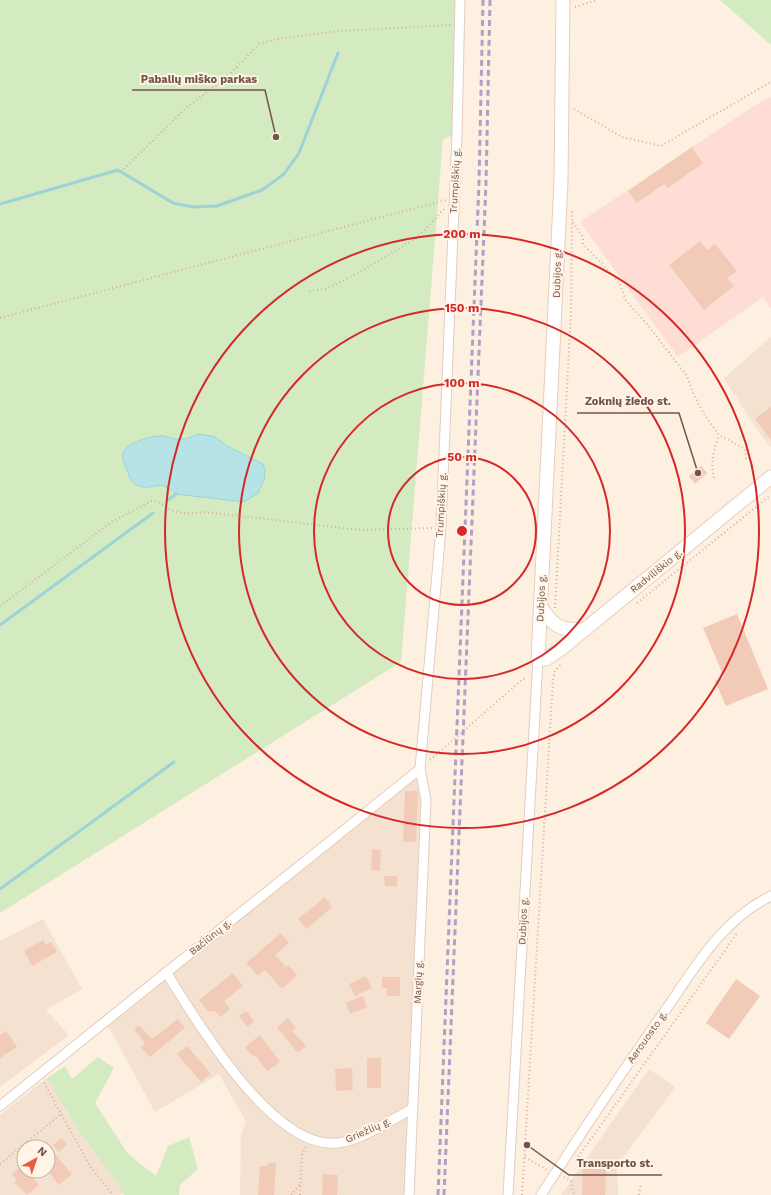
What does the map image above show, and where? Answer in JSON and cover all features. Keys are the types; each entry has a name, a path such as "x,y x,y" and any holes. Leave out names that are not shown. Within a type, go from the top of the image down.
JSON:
{"main road":[{"name":"Dubijos g.","path":"538,659 561,181 567,6"},
{"name":"Radviliškio g.","path":"538,659 546,659 561,649 771,477"},
{"path":"541,607 555,625 568,630 585,630"}],"street":[{"name":"Trumpiškių g.","path":"420,769 440,528 461,24 460,0"},
{"name":"Dubijos g.","path":"508,1195 538,659"},
{"name":"Bačiūnų g.","path":"0,1106 420,769"},
{"name":"Margių g.","path":"409,1195 426,800 420,769"},
{"name":"Aerouosto g.","path":"541,1195 626,1066 720,933 750,907 771,896"},
{"name":"Griežlių g.","path":"166,972 204,1033 252,1094 270,1111 309,1139 322,1143 339,1143 360,1136 412,1109"}],"path":[{"path":"567,6 574,0"},
{"path":"567,6 597,0"},
{"path":"124,169 188,107 227,77 259,44 282,38 338,31 461,24"},
{"path":"574,109 622,137 661,146 771,82"},
{"path":"574,101 574,116"},
{"path":"309,291 326,289 358,273 418,237 453,198"},
{"path":"0,318 453,198"},
{"path":"555,625 571,313 572,206"},
{"path":"572,221 583,237 583,244 620,284 626,301 647,324 687,376 693,393 704,414 719,435 745,450 746,459"},
{"path":"714,478 712,469 713,453 719,435"},
{"path":"708,547 771,495"},
{"path":"0,606 110,523 151,501 158,501 169,509 184,514 205,512 361,530 440,528"},
{"path":"522,1195 552,680 555,671 564,661 561,649"},
{"path":"420,769 523,679 552,680"},
{"path":"573,1164 741,928"},
{"path":"39,1075 90,1166 112,1195"},
{"path":"0,1164 61,1114"},
{"path":"300,1195 302,1155 309,1139"},
{"path":"525,1157 554,1175"},
{"path":"564,1177 568,1171"},
{"path":"571,1181 574,1195"},
{"path":"291,1195 300,1183"},
{"path":"639,1195 641,1183"}],"shaded area":[{"path":"771,97 771,309 763,297 678,357 580,222 752,107"},
{"path":"771,337 771,447 758,431 724,378"},
{"path":"420,769 426,800 409,1195 240,1195 241,1136 246,1122 219,1074 155,1112 106,1022"},
{"path":"43,919 82,989 46,1010 69,1035 0,1087 0,941"},
{"path":"649,1069 675,1087 617,1166 618,1195 561,1195"},
{"path":"47,1078 78,1130 123,1193 120,1195 0,1195 0,1115"}],"green space":[{"path":"0,0 460,0 457,134 443,139 401,662 0,913","holes":["199,434 215,437 227,446 176,494 165,486 160,485 148,487 136,485 163,436 181,440"]},
{"path":"720,0 771,0 771,45"},
{"path":"98,1057 114,1068 95,1103 128,1154 156,1176 168,1146 189,1137 198,1169 180,1185 179,1195 124,1195 78,1130 47,1078 65,1066 72,1079"}],"water":[{"path":"199,434 215,437 227,446 263,464 265,469 264,480 258,493 244,502 176,494 164,486 159,485 142,487 135,484 131,480 123,457 125,449 129,446 140,440 153,437 163,436 179,439 188,438"}],"building":[{"path":"692,147 703,163 668,188 664,184 637,203 628,191"},
{"path":"700,241 707,250 715,244 737,271 727,278 734,286 704,310 669,265"},
{"path":"771,407 771,440 755,419"},
{"path":"701,466 707,473 695,484 689,476"},
{"path":"737,614 768,689 726,706 715,681 724,677 703,628"},
{"path":"405,791 418,791 416,842 403,842"},
{"path":"372,849 381,850 380,871 371,870"},
{"path":"384,876 397,876 397,886 385,886"},
{"path":"325,897 332,907 307,929 298,919"},
{"path":"281,933 289,943 275,955 286,967 288,965 297,975 282,989 265,970 258,976 246,963"},
{"path":"43,940 46,945 51,942 57,952 32,966 24,951"},
{"path":"233,973 243,986 224,1001 230,1009 220,1017 215,1011 208,1011 199,1000"},
{"path":"366,976 372,988 355,996 349,984"},
{"path":"382,977 400,977 400,996 387,996 387,988 382,988"},
{"path":"736,979 760,996 729,1039 706,1023"},
{"path":"363,996 367,1007 350,1014 346,1003"},
{"path":"246,1011 254,1021 247,1027 239,1016"},
{"path":"288,1018 296,1028 292,1031 306,1046 298,1053 277,1027"},
{"path":"178,1019 185,1028 150,1057 141,1047 145,1043 134,1029 139,1025 152,1039"},
{"path":"6,1031 17,1047 0,1058 0,1035"},
{"path":"260,1035 280,1062 267,1071 255,1055 253,1056 245,1047"},
{"path":"187,1046 211,1074 201,1082 177,1054"},
{"path":"367,1058 381,1058 381,1088 367,1088"},
{"path":"352,1068 353,1090 336,1091 335,1069"},
{"path":"61,1138 67,1145 59,1152 56,1148 56,1142"},
{"path":"56,1155 72,1174 59,1185 54,1179 56,1179"},
{"path":"268,1163 276,1163 274,1195 258,1195 260,1166 267,1166"},
{"path":"583,1166 606,1166 605,1195 582,1195"},
{"path":"16,1171 16,1179 12,1174"},
{"path":"323,1174 338,1175 337,1195 322,1195"},
{"path":"16,1179 34,1179 39,1185 27,1195 14,1182 17,1180"}],"waterway":[{"path":"0,204 118,170 173,203 193,207 217,206 262,190 284,174 299,153 338,53"},
{"path":"168,500 176,494"},
{"path":"0,625 153,513"},
{"path":"0,889 174,762"}],"railway":[{"path":"438,1195 479,183 483,0"},
{"path":"444,1195 486,183 490,0"}],"place":[{"name":"Pabalių miško parkas","path":"276,137"},
{"name":"Zoknių žiedo st.","path":"698,473"},
{"name":"Transporto st.","path":"527,1145"}]}
